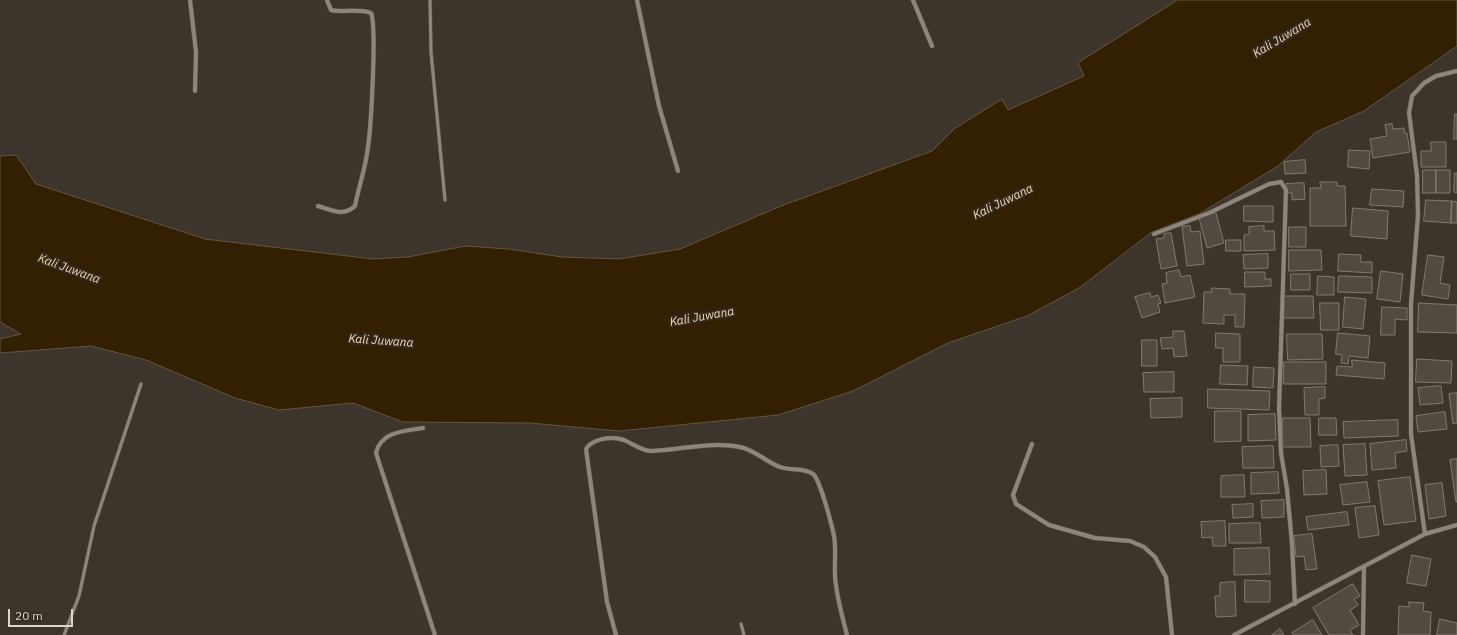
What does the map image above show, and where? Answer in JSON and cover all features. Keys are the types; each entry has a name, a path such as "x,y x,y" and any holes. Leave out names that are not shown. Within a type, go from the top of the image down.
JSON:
{"street":[{"path":"190,0 196,52 195,91"},
{"path":"318,206 340,213 352,209 355,206 368,147 373,49 373,18 371,13 366,11 340,12 331,10 327,0"},
{"path":"637,0 659,106 678,171"},
{"path":"913,0 932,46"},
{"path":"1425,534 1411,434 1411,304 1418,215 1417,176 1408,113 1412,96 1424,83 1436,76 1457,71"},
{"path":"1154,234 1209,213 1269,184 1281,182 1286,190 1279,408 1281,453 1287,489 1292,544 1295,604"},
{"path":"424,428 394,433 386,437 378,444 376,453 435,635"},
{"path":"616,635 607,602 586,449 590,443 596,440 620,439 646,451 718,445 740,447 776,466 813,474 817,478 824,499 834,537 835,584 847,635"},
{"path":"1032,444 1013,494 1016,504 1049,525 1096,538 1130,541 1144,547 1155,557 1166,577 1172,635"},
{"path":"1234,635 1425,534 1457,525"},
{"path":"1363,635 1364,566"}],"lane":[{"path":"430,0 431,52 445,200"},
{"path":"64,635 79,596 94,526 141,384"},
{"path":"741,624 744,635"}],"water":[{"name":"Kali Juwana","path":"1178,0 1457,0 1457,46 1364,111 1316,132 1278,166 1199,214 1152,232 1079,288 1027,316 948,343 853,391 778,415 619,431 530,423 403,422 353,403 279,410 235,398 146,360 91,346 0,353 0,339 21,334 0,322 0,156 16,155 36,184 205,239 373,259 408,257 465,246 509,249 562,257 619,259 680,249 781,206 932,151 954,129 1002,99 1008,110 1084,76 1078,63"}],"building":[{"path":"1455,114 1457,114 1457,139 1454,139"},
{"path":"1392,124 1393,129 1404,128 1405,133 1407,133 1410,152 1373,158 1370,139 1387,136 1385,125"},
{"path":"1431,142 1446,142 1446,167 1421,167 1421,151 1431,151"},
{"path":"1349,150 1370,151 1369,169 1348,167"},
{"path":"1305,160 1306,173 1285,174 1284,162"},
{"path":"1423,170 1436,170 1436,193 1423,193"},
{"path":"1436,170 1450,170 1450,193 1436,193"},
{"path":"1455,173 1457,173 1457,193 1454,192"},
{"path":"1320,182 1337,182 1337,186 1345,186 1346,226 1310,226 1310,188 1321,188"},
{"path":"1304,183 1305,199 1292,200 1292,193 1287,193 1286,184"},
{"path":"1372,189 1404,191 1403,207 1370,205"},
{"path":"1426,200 1452,201 1451,223 1424,221"},
{"path":"1452,201 1457,202 1457,223 1451,223"},
{"path":"1244,206 1273,206 1273,222 1244,221"},
{"path":"1353,208 1388,211 1387,239 1351,236"},
{"path":"1216,213 1224,243 1207,248 1199,218"},
{"path":"1190,226 1191,232 1200,231 1204,264 1187,266 1182,227"},
{"path":"1264,226 1264,231 1274,231 1275,250 1244,251 1244,235 1249,234 1249,227"},
{"path":"1289,227 1306,227 1306,247 1289,247"},
{"path":"1171,233 1177,266 1161,269 1156,239 1164,238 1164,234"},
{"path":"1226,240 1241,240 1241,251 1226,251"},
{"path":"1289,250 1321,250 1322,270 1289,271"},
{"path":"1268,254 1268,268 1244,269 1243,255"},
{"path":"1339,254 1361,255 1360,262 1372,262 1372,273 1338,271"},
{"path":"1428,255 1444,257 1440,283 1450,285 1448,299 1422,295"},
{"path":"1179,270 1181,277 1190,275 1195,297 1165,303 1162,284 1167,283 1166,273"},
{"path":"1381,271 1403,274 1400,302 1377,299"},
{"path":"1245,272 1265,272 1265,279 1271,279 1271,286 1245,287"},
{"path":"1291,274 1310,274 1310,290 1291,290"},
{"path":"1318,276 1334,277 1334,295 1317,295"},
{"path":"1339,276 1372,277 1372,293 1338,292"},
{"path":"1212,288 1230,289 1230,294 1245,294 1244,327 1235,327 1235,315 1224,315 1224,324 1203,323 1204,292 1211,292"},
{"path":"1150,293 1151,297 1158,295 1161,303 1158,304 1160,312 1142,318 1135,297"},
{"path":"1284,296 1313,296 1314,318 1284,318"},
{"path":"1345,297 1366,299 1363,329 1343,327"},
{"path":"1320,303 1339,303 1339,330 1321,330"},
{"path":"1419,303 1457,305 1457,333 1418,332"},
{"path":"1382,307 1407,308 1407,320 1395,319 1395,335 1381,335"},
{"path":"1173,331 1184,331 1187,356 1174,357 1173,348 1162,349 1160,338 1173,337"},
{"path":"1216,333 1240,334 1240,362 1223,362 1223,348 1216,348"},
{"path":"1338,333 1370,336 1368,358 1349,356 1348,364 1341,363 1342,355 1336,354"},
{"path":"1287,334 1322,334 1323,359 1288,360"},
{"path":"1142,340 1157,340 1157,366 1142,366"},
{"path":"1417,359 1452,361 1451,383 1416,382"},
{"path":"1352,360 1385,363 1384,379 1336,375 1337,366 1352,367"},
{"path":"1284,362 1326,362 1326,384 1284,384"},
{"path":"1221,365 1248,366 1247,385 1220,384"},
{"path":"1254,367 1274,368 1273,388 1253,387"},
{"path":"1174,372 1174,392 1144,392 1143,373"},
{"path":"1441,386 1443,403 1420,405 1418,388"},
{"path":"1325,387 1325,398 1319,399 1319,415 1305,415 1304,388"},
{"path":"1208,389 1270,391 1269,410 1208,408"},
{"path":"1457,393 1457,423 1453,424 1449,394"},
{"path":"1182,398 1182,417 1151,418 1150,399"},
{"path":"1215,411 1241,411 1241,441 1215,442"},
{"path":"1445,412 1447,429 1418,432 1416,416"},
{"path":"1275,414 1276,440 1248,441 1248,415"},
{"path":"1283,418 1310,418 1311,447 1283,447"},
{"path":"1319,418 1336,418 1337,435 1319,435"},
{"path":"1398,420 1398,436 1344,438 1343,422"},
{"path":"1406,440 1407,451 1395,453 1396,468 1372,470 1370,444"},
{"path":"1365,444 1367,475 1345,476 1343,445"},
{"path":"1338,445 1339,466 1321,467 1320,446"},
{"path":"1273,446 1274,468 1243,468 1242,447"},
{"path":"1457,459 1457,502 1456,502 1450,460"},
{"path":"1326,470 1327,494 1304,495 1303,471"},
{"path":"1278,472 1279,493 1251,494 1251,473"},
{"path":"1244,475 1245,497 1221,497 1221,476"},
{"path":"1410,477 1416,521 1384,525 1378,481"},
{"path":"1367,482 1370,502 1343,505 1340,485"},
{"path":"1442,483 1446,516 1429,519 1425,485"},
{"path":"1284,500 1284,517 1262,518 1261,501"},
{"path":"1253,504 1253,517 1233,518 1232,505"},
{"path":"1375,506 1379,535 1359,538 1355,508"},
{"path":"1347,512 1349,525 1308,530 1306,517"},
{"path":"1225,521 1226,546 1213,546 1212,537 1202,538 1201,522"},
{"path":"1260,523 1261,543 1229,543 1229,524"},
{"path":"1312,534 1317,569 1306,570 1304,556 1296,557 1294,536"},
{"path":"1269,548 1270,574 1234,575 1234,549"},
{"path":"1412,555 1431,559 1426,586 1407,583"},
{"path":"1245,580 1270,581 1270,602 1245,602"},
{"path":"1235,582 1236,616 1216,617 1215,596 1220,596 1220,583"},
{"path":"1353,584 1360,596 1354,599 1358,605 1350,610 1359,625 1350,630 1353,635 1329,635 1313,608"},
{"path":"1409,602 1424,603 1423,611 1431,612 1430,635 1398,635 1399,606 1409,607"},
{"path":"1440,619 1457,623 1457,635 1437,635"},
{"path":"1313,620 1322,635 1294,635 1292,633"},
{"path":"1280,629 1284,635 1272,635"}]}
